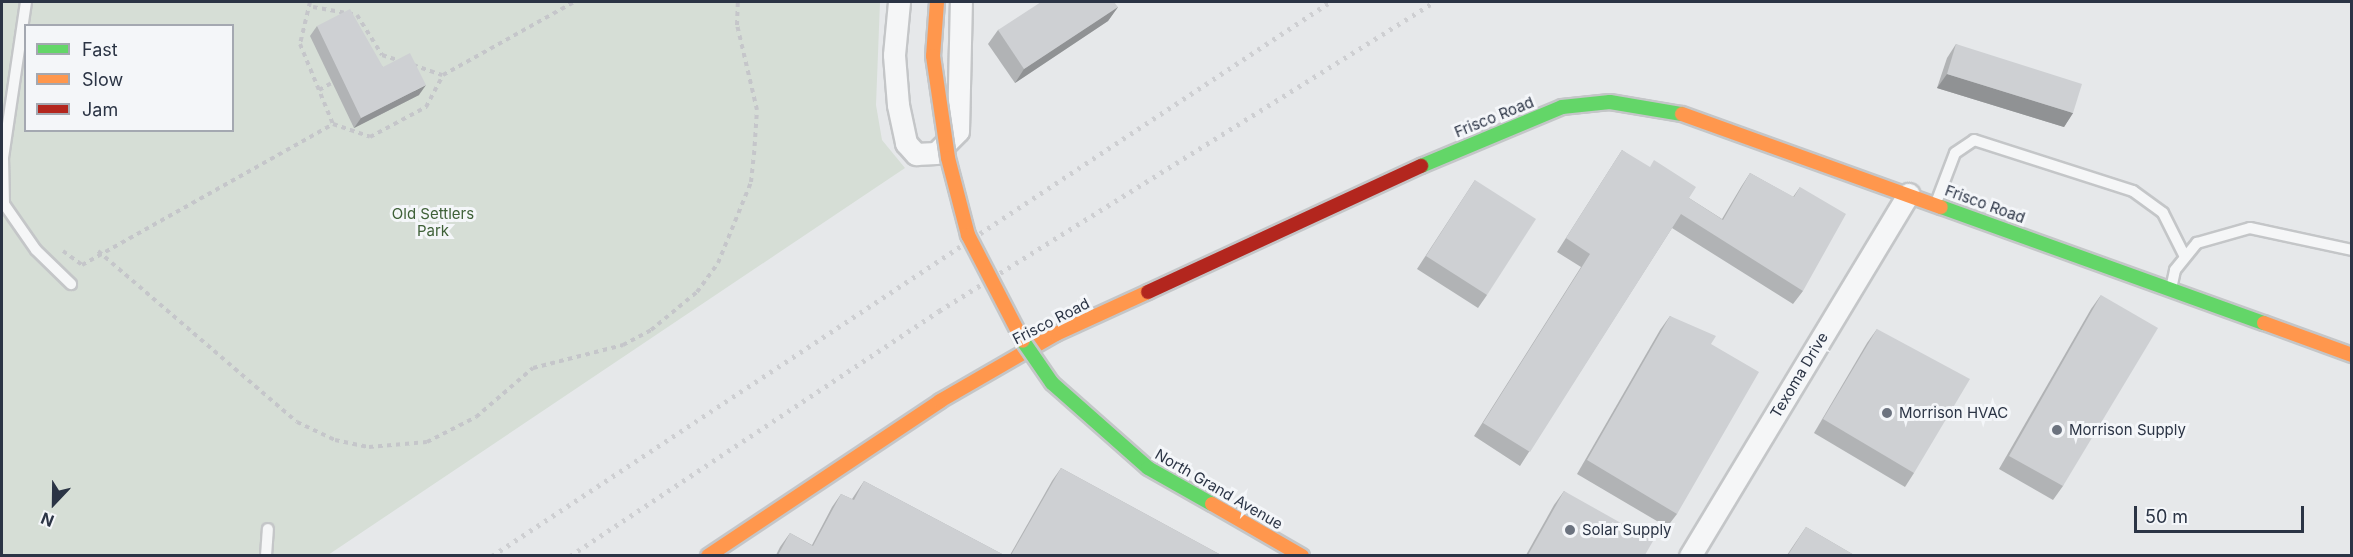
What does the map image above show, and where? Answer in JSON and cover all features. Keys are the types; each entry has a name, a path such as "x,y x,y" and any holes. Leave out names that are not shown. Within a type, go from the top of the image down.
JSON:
{"street":[{"path":"899,2 894,55 898,105 906,143 916,154 936,153 958,131 961,2"},
{"name":"North Grand Avenue","path":"937,2 933,56 948,158 968,235 1008,318 1052,382 1148,468 1302,555"},
{"name":"Frisco Road","path":"708,555 940,401 1056,334 1475,141 1563,107 1610,102 1662,107 2352,356"},
{"name":"Texoma Drive","path":"1690,555 1908,194"}],"lane":[{"path":"27,2 3,157 4,204 36,250 71,284"},
{"path":"1936,204 1955,153 1974,140 2133,191 2163,213 2185,257"},
{"path":"2171,290 2175,270 2197,243 2250,228 2352,250"},
{"path":"266,555 268,529"}],"path":[{"path":"310,2 313,7 357,15 382,55 443,75"},
{"path":"57,246 81,265 98,251 333,124 370,137 426,107 443,75 574,2"},
{"path":"98,251 297,422 335,440 369,447 427,442 476,417 533,368 623,345 651,330 697,292 718,263 751,182 754,155 757,110 737,25 738,2"},
{"path":"313,7 300,44 333,124"},
{"path":"373,60 382,55"},
{"path":"320,90 346,75"}],"green space":[{"name":"Old Settlers Park","path":"2,2 880,2 876,105 882,140 905,168 328,555 2,555"}],"building":[{"path":"1041,2 1114,2 1118,7 1024,69 998,30"},
{"path":"350,9 383,67 410,53 426,85 361,118 317,26"},
{"path":"1956,44 2082,84 2073,113 1947,74"},
{"path":"1622,150 1650,167 1654,160 1696,187 1689,198 1723,220 1750,173 1794,197 1800,187 1846,214 1803,291 1681,214 1530,452 1483,423 1590,254 1566,238"},
{"path":"1475,180 1536,219 1487,295 1426,256"},
{"name":"Morrison Supply","path":"2101,295 2158,328 2063,486 2009,456"},
{"path":"1670,316 1716,336 1711,344 1759,372 1677,514 1587,460"},
{"name":"Morrison HVAC","path":"1877,329 1970,379 1914,473 1823,419"},
{"path":"1061,468 1221,555 1011,555"},
{"path":"864,481 1004,555 778,555 790,533 813,546 841,494 854,500"},
{"name":"Solar Supply","path":"1564,491 1653,541 1645,555 1528,555"},
{"path":"1806,527 1854,555 1788,555"}],"railway":[{"path":"492,556 1330,2"},
{"path":"570,556 939,311 1434,2"}],"traffic: fast":[{"path":"1421,166 1562,107 1610,102 1682,114"},
{"path":"1941,207 2264,323"},
{"path":"1023,341 1052,383 1148,468 1212,504"}],"traffic: slow":[{"path":"937,2 933,56 948,158 968,235 1023,341"},
{"path":"1682,114 1941,207"},
{"path":"708,556 940,401 1056,334 1148,292"},
{"path":"2264,323 2352,355"},
{"path":"1212,504 1302,556"}],"traffic: jam":[{"path":"1148,292 1421,166"}],"place":[{"name":"Morrison HVAC","path":"1887,413"},
{"name":"Morrison Supply","path":"2057,430"},
{"name":"Solar Supply","path":"1570,530"}]}
